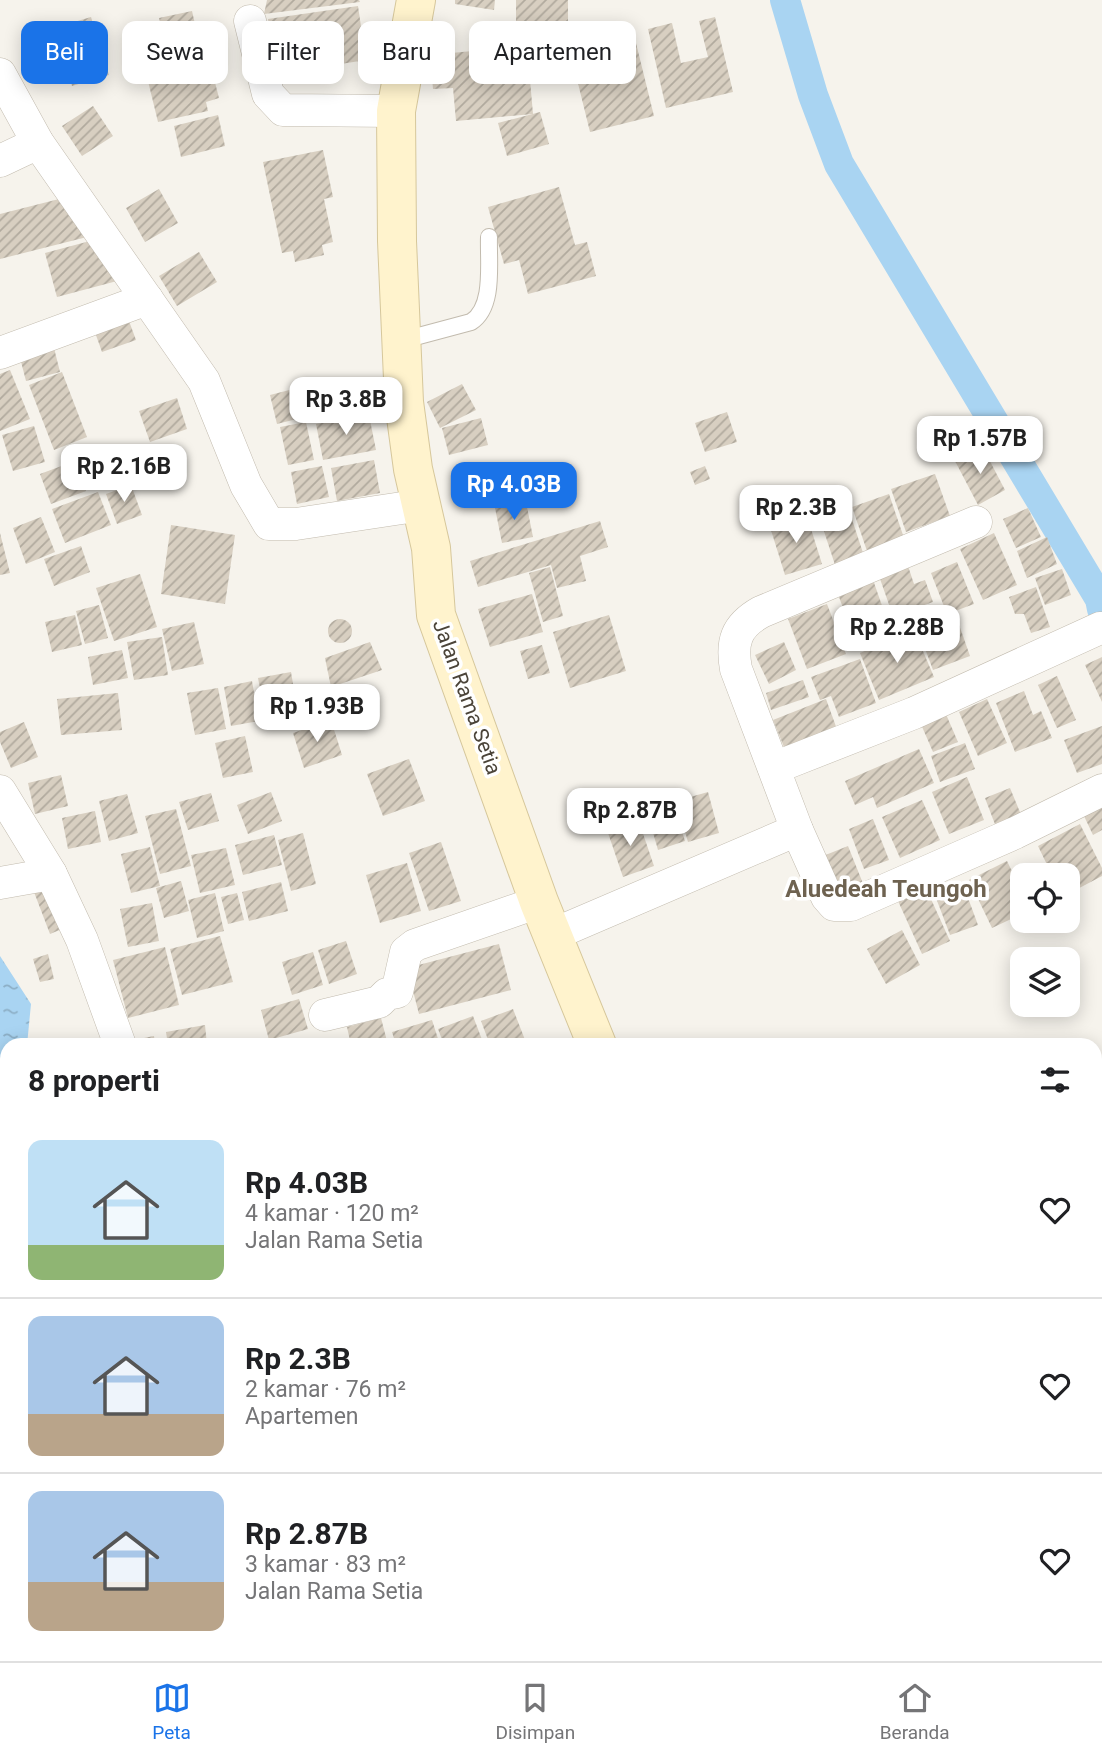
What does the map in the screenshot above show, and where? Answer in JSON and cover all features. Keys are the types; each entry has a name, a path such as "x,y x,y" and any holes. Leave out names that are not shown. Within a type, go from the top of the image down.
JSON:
{"street":[{"name":"Jalan Rama Setia","path":"416,0 396,111 400,341 404,402 431,548 436,615 546,918 594,1038"},
{"path":"0,74 38,143 204,381 246,485 269,524 296,524 422,505"},
{"path":"266,84 268,94 284,110 396,111"},
{"path":"0,161 38,143"},
{"path":"0,353 147,299"},
{"path":"976,522 761,612 738,629 734,642 736,669 797,830 827,897 840,907 851,905 998,841 1102,790"},
{"path":"774,768 914,713 1100,628"},
{"path":"0,791 51,874 82,940 117,1038"},
{"path":"326,1015 379,1002 387,994 397,992 406,952 415,945 546,918 797,830"},
{"path":"0,883 51,874"}],"lane":[{"path":"400,341 471,322 479,316 485,300 489,237"}],"water":[{"path":"0,956 31,1004 28,1038 0,1038"}],"building":[{"path":"267,0 359,0 360,2 264,14"},
{"path":"455,0 495,0 494,10 455,4"},
{"path":"516,0 568,0 568,21 516,21"},
{"path":"358,6 360,21 358,21 358,61 344,63 344,21 268,19"},
{"path":"192,11 194,21 160,21 159,18"},
{"path":"715,17 733,92 666,108 648,29 672,23 681,63 708,57 699,21"},
{"path":"636,43 654,116 590,132 578,84 636,84"},
{"path":"469,51 469,84 530,84 533,114 456,121 453,88 433,89 433,84 455,84 455,53"},
{"path":"149,84 215,84 219,98 206,102 208,111 158,122"},
{"path":"93,106 113,136 82,156 62,126"},
{"path":"540,112 549,144 507,156 498,123"},
{"path":"218,115 225,146 181,157 174,126"},
{"path":"323,150 333,197 324,199 333,242 322,245 324,255 295,262 293,251 282,253 263,162"},
{"path":"559,187 575,245 587,242 596,276 528,294 519,260 504,264 488,207"},
{"path":"159,189 178,223 145,242 126,208"},
{"path":"63,198 87,237 0,259 0,214"},
{"path":"90,241 117,281 57,297 45,253"},
{"path":"199,252 217,282 177,306 159,276"},
{"path":"126,313 136,340 102,352 92,324"},
{"path":"52,340 60,372 26,381 18,350"},
{"path":"10,370 30,419 0,431 0,374"},
{"path":"62,372 87,437 54,450 29,385"},
{"path":"462,384 476,410 440,428 427,402"},
{"path":"305,386 312,415 277,424 270,395"},
{"path":"177,398 187,429 150,442 139,411"},
{"path":"727,412 737,442 705,452 695,423"},
{"path":"369,415 376,450 323,460 316,424"},
{"path":"481,418 488,445 449,455 442,428"},
{"path":"306,422 314,460 288,465 280,427"},
{"path":"34,426 45,462 13,471 2,435"},
{"path":"982,446 1005,490 978,505 955,461"},
{"path":"374,460 380,493 337,501 331,468"},
{"path":"75,461 86,491 51,504 40,474"},
{"path":"322,466 329,497 297,504 291,472"},
{"path":"705,466 710,479 695,485 690,472"},
{"path":"935,474 950,516 906,532 891,489"},
{"path":"131,485 142,515 117,524 106,494"},
{"path":"98,492 111,525 65,543 52,509"},
{"path":"889,494 904,538 867,551 852,507"},
{"path":"846,501 866,562 837,571 817,510"},
{"path":"526,502 533,537 502,543 495,508"},
{"path":"1028,508 1041,537 1016,548 1003,519"},
{"path":"807,516 822,564 785,575 770,527"},
{"path":"41,517 55,552 26,564 13,528"},
{"path":"600,521 608,547 580,556 586,581 557,588 551,565 478,587 470,561"},
{"path":"171,525 235,535 225,604 161,594"},
{"path":"0,533 10,573 0,575"},
{"path":"994,533 1017,585 983,600 960,549"},
{"path":"1047,537 1057,564 1027,578 1017,551"},
{"path":"81,546 90,572 54,586 44,559"},
{"path":"957,562 974,604 947,614 931,573"},
{"path":"908,566 914,584 925,580 933,602 893,616 879,576"},
{"path":"550,567 563,616 543,622 529,573"},
{"path":"1062,569 1071,595 1045,605 1035,578"},
{"path":"140,574 157,627 114,641 96,588"},
{"path":"872,577 887,620 852,632 836,589"},
{"path":"1036,587 1050,627 1031,633 1024,614 1015,614 1009,597"},
{"path":"532,594 543,632 490,647 478,609"},
{"path":"827,604 846,654 807,669 788,619"},
{"path":"99,605 108,638 85,644 76,611"},
{"path":"75,615 82,645 52,652 45,622"},
{"path":"609,615 626,671 570,688 553,632"},
{"path":"956,616 970,656 933,670 918,630"},
{"path":"340,619 351,626 352,631 345,642 340,643 329,636 328,631 335,620"},
{"path":"194,622 204,664 172,671 162,629"},
{"path":"914,630 934,677 879,700 860,653"},
{"path":"162,637 168,675 134,680 127,642"},
{"path":"370,642 382,670 331,687 325,658"},
{"path":"784,642 796,670 769,684 755,655"},
{"path":"542,645 550,673 528,679 520,651"},
{"path":"122,650 128,678 93,685 88,657"},
{"path":"1102,657 1102,702 1085,665"},
{"path":"860,659 876,703 839,717 831,696 820,700 811,677"},
{"path":"291,672 298,713 266,719 258,678"},
{"path":"1057,676 1076,720 1057,728 1038,685"},
{"path":"803,680 809,697 771,710 766,693"},
{"path":"252,681 259,721 231,726 224,687"},
{"path":"218,688 226,729 195,735 187,693"},
{"path":"1024,691 1033,715 1041,711 1052,738 1015,752 996,703"},
{"path":"118,693 122,730 61,735 57,699"},
{"path":"826,699 838,732 786,752 773,720"},
{"path":"987,699 1007,743 978,756 959,712"},
{"path":"945,712 958,742 933,752 920,722"},
{"path":"331,720 342,755 304,768 293,733"},
{"path":"24,722 38,757 11,768 0,742 0,732"},
{"path":"1102,726 1102,764 1077,773 1064,740"},
{"path":"245,736 253,772 223,778 215,743"},
{"path":"965,743 975,769 940,782 931,756"},
{"path":"919,749 934,783 877,808 873,797 855,805 845,781"},
{"path":"409,759 425,801 383,816 367,774"},
{"path":"61,775 68,806 35,814 28,783"},
{"path":"967,777 984,820 949,834 932,792"},
{"path":"1010,788 1022,817 996,827 985,798"},
{"path":"271,792 282,821 248,834 237,805"},
{"path":"708,792 719,833 688,842 676,801"},
{"path":"211,793 219,821 188,830 179,802"},
{"path":"127,794 138,833 109,841 99,801"},
{"path":"671,797 685,841 658,850 645,805"},
{"path":"922,800 940,840 900,858 882,817"},
{"path":"1102,807 1102,830 1093,835 1084,816"},
{"path":"176,809 191,866 160,874 145,816"},
{"path":"95,811 101,842 68,849 62,818"},
{"path":"638,819 654,866 623,877 607,830"},
{"path":"873,819 889,860 864,869 849,829"},
{"path":"1080,824 1102,868 1102,876 1080,888 1080,863 1046,863 1038,846"},
{"path":"303,833 316,884 291,891 278,840"},
{"path":"274,835 282,865 243,875 235,845"},
{"path":"441,842 461,901 429,911 409,853"},
{"path":"848,846 864,886 839,897 823,856"},
{"path":"150,847 160,886 131,893 121,854"},
{"path":"226,848 235,885 200,893 191,855"},
{"path":"1007,861 1010,867 1010,920 992,928 969,880"},
{"path":"407,863 421,911 380,923 366,875"},
{"path":"921,877 950,941 922,954 893,890"},
{"path":"181,881 189,911 164,918 156,888"},
{"path":"281,882 288,911 249,921 242,892"},
{"path":"52,885 69,926 50,934 34,892"},
{"path":"964,887 978,925 950,935 936,898"},
{"path":"215,893 224,931 197,938 188,900"},
{"path":"237,893 244,920 228,924 221,897"},
{"path":"152,903 159,941 128,947 120,909"},
{"path":"902,930 920,965 886,984 867,949"},
{"path":"220,936 233,982 182,995 170,949"},
{"path":"346,941 357,974 329,984 318,950"},
{"path":"499,944 511,990 419,1014 407,968"},
{"path":"165,947 179,1005 128,1018 113,960"},
{"path":"313,952 323,985 292,995 282,962"},
{"path":"48,954 54,979 40,982 33,959"},
{"path":"299,999 308,1029 268,1038 261,1010"},
{"path":"513,1009 524,1038 487,1038 481,1021"},
{"path":"473,1016 481,1038 441,1038 438,1029"},
{"path":"381,1018 386,1038 349,1038 347,1027"},
{"path":"432,1020 438,1038 394,1038 392,1032"},
{"path":"205,1025 206,1038 167,1038 166,1032"}],"waterway":[{"path":"785,0 813,95 839,164 1100,599 1102,609"}],"district":[{"name":"Aluedeah Teungoh","path":"886,889"}]}
